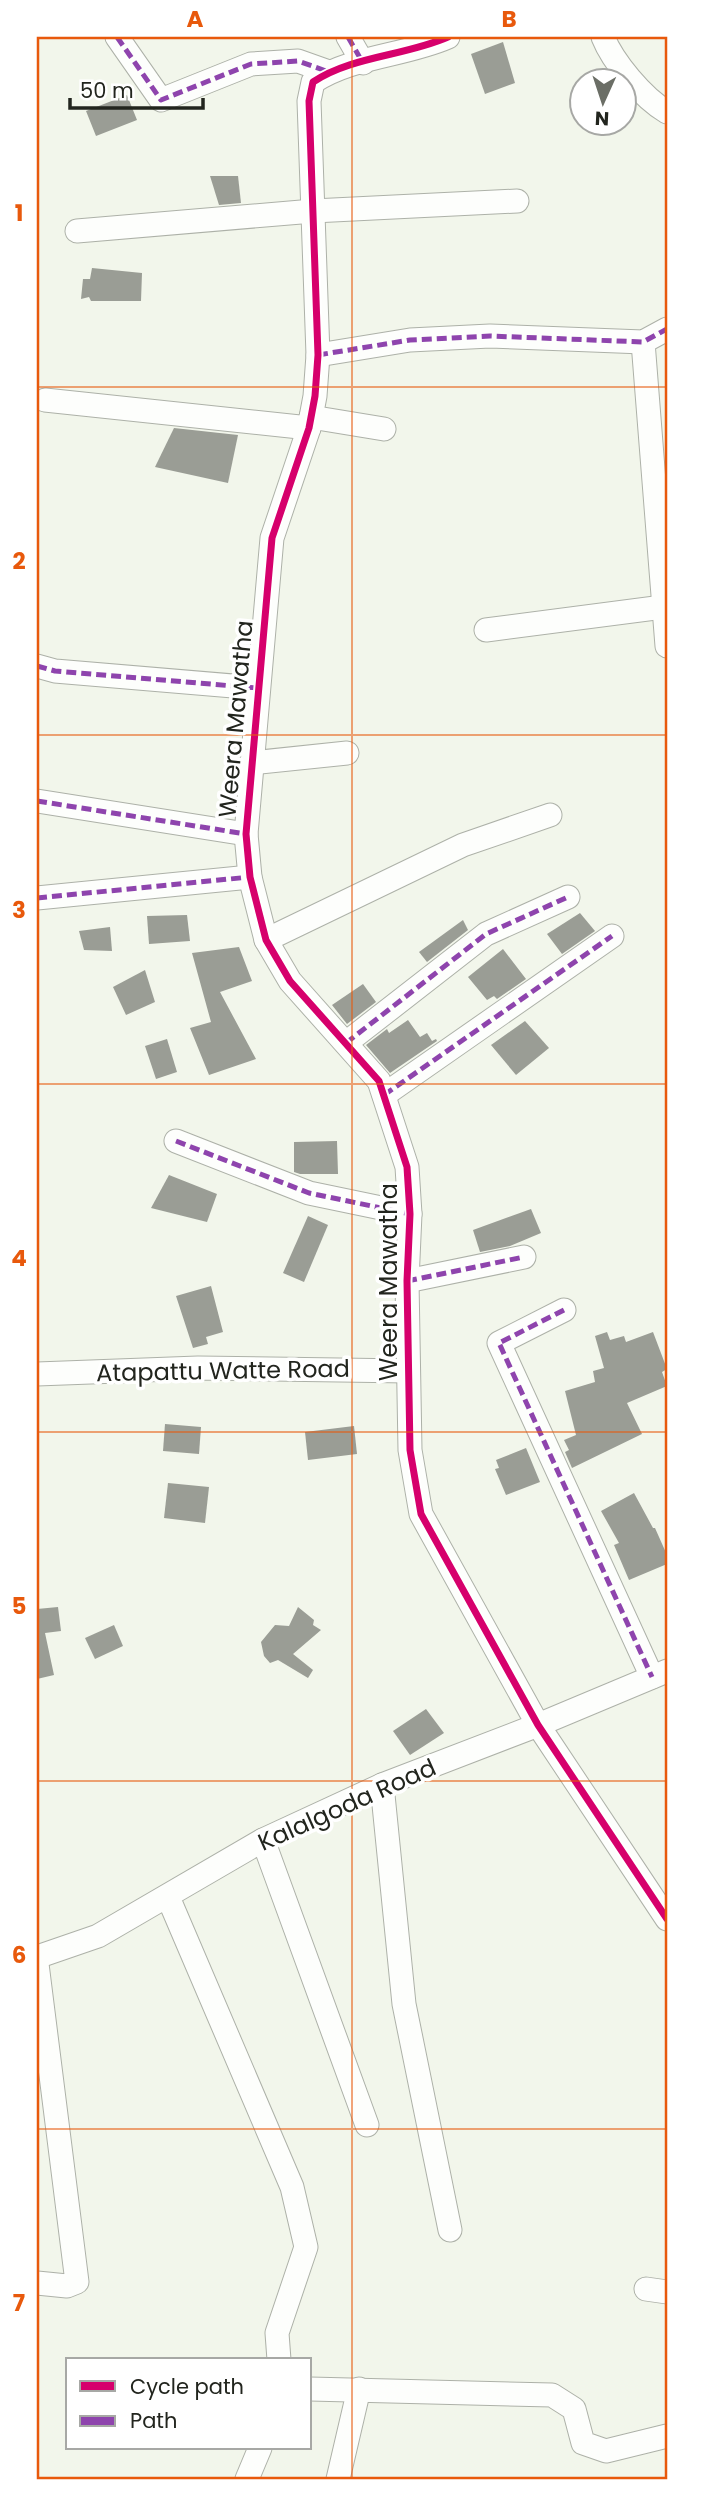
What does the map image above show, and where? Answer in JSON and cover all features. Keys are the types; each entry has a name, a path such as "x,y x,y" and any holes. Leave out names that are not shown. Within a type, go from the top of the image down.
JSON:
{"street":[{"path":"117,37 161,100 251,64 298,61 329,72 429,45 448,37"},
{"path":"348,37 363,63"},
{"path":"603,37 609,51 663,103"},
{"name":"Weera Mawatha","path":"329,72 313,82 309,101 318,355 310,422 272,538 246,834 250,877 266,940 290,981 379,1081 407,1167 410,1214 407,1281 410,1450 421,1514 538,1725 667,1919"},
{"path":"77,231 313,211 517,201"},
{"path":"318,355 410,340 490,336 643,342 667,329"},
{"path":"643,342 667,646"},
{"path":"45,400 384,429"},
{"path":"486,630 663,607"},
{"path":"37,666 55,671 257,688"},
{"path":"251,763 347,753"},
{"path":"37,801 246,834"},
{"path":"266,940 463,845 550,815"},
{"path":"37,898 250,877"},
{"path":"346,1043 486,933 568,897"},
{"path":"384,1095 612,936"},
{"path":"176,1141 309,1194 410,1214"},
{"path":"407,1281 524,1257"},
{"path":"564,1310 499,1343 660,1674"},
{"name":"Atapattu Watte Road","path":"37,1374 198,1368 408,1370"},
{"name":"Kalalgoda Road","path":"37,1957 99,1936 263,1840 382,1785 538,1725 660,1674"},
{"path":"382,1785 404,2004 450,2230"},
{"path":"263,1840 366,2125"},
{"path":"168,1897 292,2188 306,2247 276,2333 279,2358"},
{"path":"37,1964 77,2282 67,2286 37,2283"},
{"path":"312,2389 552,2395 574,2409 583,2443 606,2451 667,2436"},
{"path":"338,2479 359,2389"},
{"path":"247,2479 259,2450"}],"building":[{"path":"503,42 515,83 485,94 471,54"},
{"path":"127,95 137,120 96,136 86,111"},
{"path":"210,176 238,176 241,203 219,205"},
{"path":"92,268 142,273 141,301 91,301 89,297 81,299 83,279 90,279"},
{"path":"174,428 238,435 228,483 155,467"},
{"path":"580,913 595,931 562,954 547,934"},
{"path":"187,915 190,941 149,944 147,916"},
{"path":"463,920 468,930 427,962 419,952"},
{"path":"110,927 112,951 84,950 79,931"},
{"path":"239,947 252,981 220,992 256,1059 209,1075 190,1028 211,1022 192,953"},
{"path":"503,949 526,979 497,999 494,996 487,1000 468,977"},
{"path":"145,970 155,1002 126,1015 113,987"},
{"path":"363,984 376,1002 347,1024 332,1005"},
{"path":"408,1020 420,1037 427,1033 432,1041 437,1041 390,1073 366,1045 387,1029 389,1033"},
{"path":"525,1021 549,1048 516,1075 491,1045"},
{"path":"167,1039 177,1072 156,1079 145,1046"},
{"path":"337,1141 338,1174 294,1172 294,1142"},
{"path":"169,1175 217,1194 207,1222 151,1208"},
{"path":"531,1209 541,1233 510,1246 480,1252 473,1230"},
{"path":"308,1216 328,1225 304,1282 283,1273"},
{"path":"211,1286 223,1332 206,1337 208,1344 193,1348 176,1296"},
{"path":"607,1332 610,1340 624,1336 626,1342 653,1332 667,1369 662,1372 667,1386 627,1403 642,1434 572,1468 565,1452 569,1450 564,1440 576,1435 565,1391 595,1382 593,1371 604,1368 595,1336"},
{"path":"165,1424 201,1427 199,1454 163,1451"},
{"path":"354,1426 357,1454 308,1460 305,1432"},
{"path":"526,1448 540,1482 506,1495 495,1469 499,1468 496,1460"},
{"path":"168,1483 209,1487 205,1523 164,1518"},
{"path":"634,1493 655,1528 667,1555 667,1564 629,1580 614,1545 619,1543 601,1511"},
{"path":"58,1607 61,1631 45,1633 54,1675 37,1679 37,1609"},
{"path":"298,1607 314,1620 313,1625 321,1630 293,1654 313,1670 308,1678 278,1660 270,1663 264,1656 261,1642 275,1625 289,1626"},
{"path":"114,1625 123,1646 95,1659 85,1638"},
{"path":"426,1709 444,1733 410,1755 393,1731"}],"marked path":[{"path":"117,37 161,100 251,64 298,61 329,72"},
{"path":"348,37 363,63"},
{"path":"318,355 410,340 490,336 643,342 667,329"},
{"path":"37,666 55,671 257,688"},
{"path":"37,801 246,834"},
{"path":"37,898 250,877"},
{"path":"346,1043 486,934 568,897"},
{"path":"384,1095 612,936"},
{"path":"176,1141 309,1193 410,1214"},
{"path":"407,1281 524,1257"},
{"path":"564,1310 499,1343 652,1677"}],"cycle path":[{"path":"448,37 362,61 328,73 313,82 309,101 318,355 315,396 309,428 272,538 246,834 250,877 266,940 290,981 379,1081 407,1167 410,1214 407,1281 410,1450 421,1514 538,1725 667,1919"}]}
